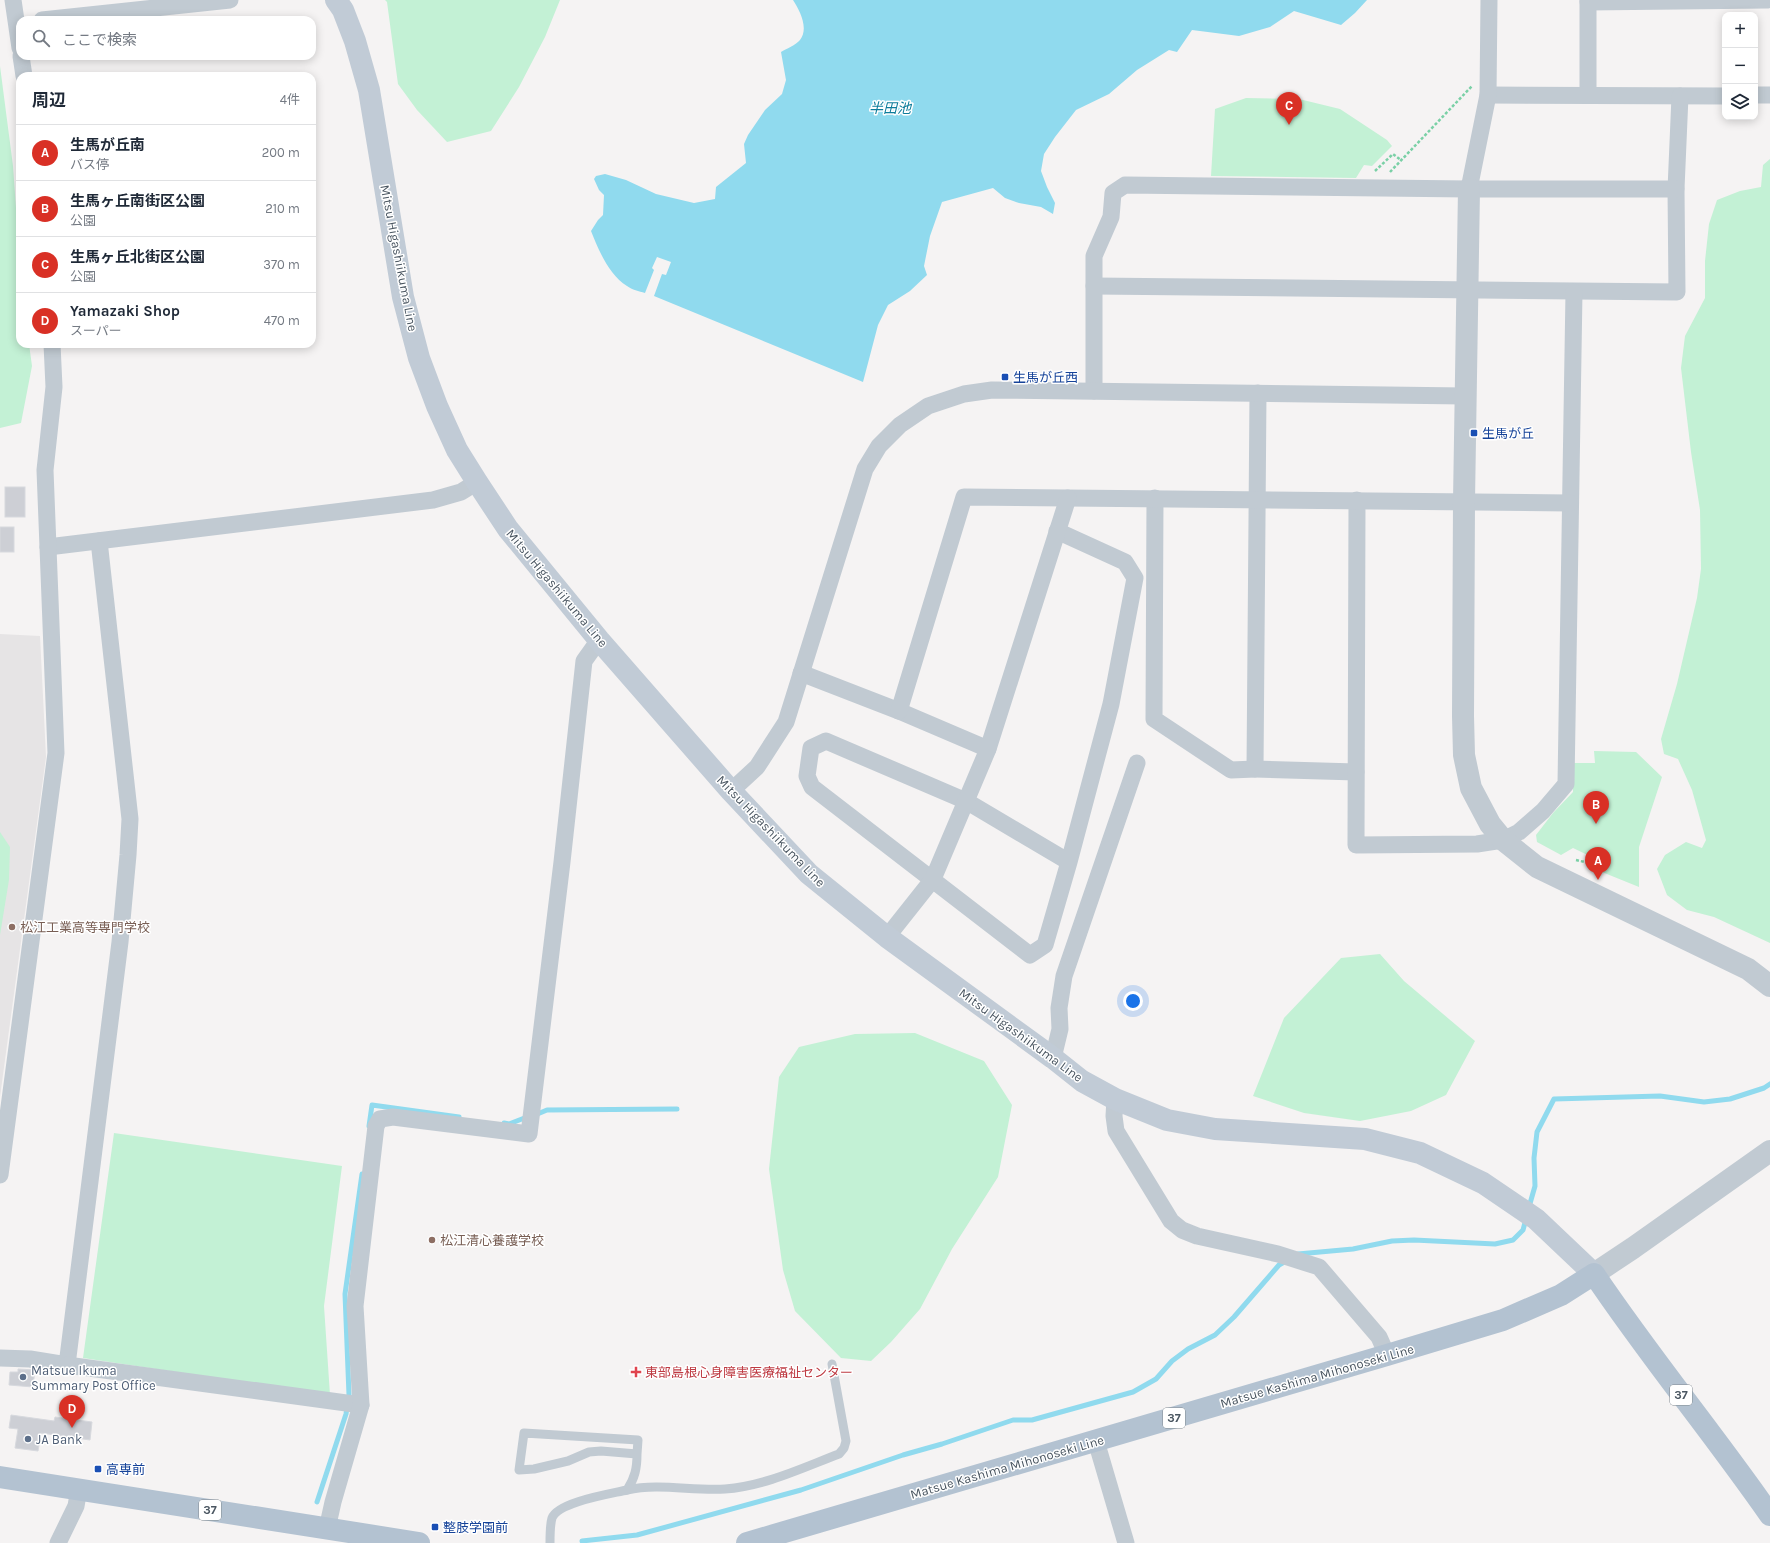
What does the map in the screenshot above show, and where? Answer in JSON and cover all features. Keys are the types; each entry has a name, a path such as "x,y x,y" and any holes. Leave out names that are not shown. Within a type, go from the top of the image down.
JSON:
{"main road":[{"name":"Mitsu Higashiikuma Line","path":"336,0 343,10 355,41 369,90 403,297 419,358 437,406 454,442 477,482 508,529 599,640 731,791 809,874 887,937 1053,1058 1082,1081 1115,1099 1167,1120 1215,1129 1364,1139 1420,1153 1483,1183 1536,1219 1594,1274"},
{"name":"Matsue Kashima Mihonoseki Line","path":"747,1543 1387,1356 1503,1320 1560,1295 1594,1274"},
{"name":"37","path":"1594,1274 1620,1313 1741,1473 1770,1515"},
{"name":"37","path":"0,1477 327,1530 419,1543"}],"street":[{"path":"13,0 17,16"},
{"path":"80,16 230,0"},
{"path":"1489,0 1488,95 1469,190 1464,501 1464,755 1471,788 1490,824 1503,840 1537,867 1748,969 1770,986"},
{"path":"1588,95 1588,1 1766,0"},
{"path":"22,60 23,72"},
{"path":"1488,95 1722,96"},
{"path":"1758,95 1770,95"},
{"path":"1094,286 1677,292 1676,189 1680,96"},
{"path":"1094,391 1094,256 1111,217 1113,193 1125,185 1373,180 1469,190 1676,189"},
{"path":"1357,500 1356,845 1477,844 1503,840 1519,832 1543,811 1566,784 1574,292"},
{"path":"0,1175 56,753 45,470 54,386 52,348"},
{"path":"731,791 757,767 786,722 865,469 879,446 900,425 928,406 964,394 992,390 1465,396"},
{"path":"1255,769 1258,393"},
{"path":"48,547 433,500 461,492 477,482"},
{"path":"899,711 964,497 1570,503"},
{"path":"887,937 933,879 988,749 1068,498"},
{"path":"1155,498 1154,719 1231,770 1255,769 1356,772"},
{"path":"1057,531 1125,562 1135,578 1111,704 1069,862 1045,945 1030,956 933,879 812,787 807,776 811,748 826,741 966,801 1069,862"},
{"path":"67,1365 120,942 130,819 99,541"},
{"path":"327,1530 352,1404 355,1306 376,1126 380,1119 393,1117 529,1134 562,862 584,661 599,640"},
{"path":"801,673 899,711 988,749"},
{"path":"1053,1058 1060,1029 1059,1008 1064,976 1137,763"},
{"path":"1115,1099 1114,1116 1116,1130 1171,1221 1182,1230 1197,1236 1278,1254 1319,1267 1378,1338 1387,1356"},
{"path":"1594,1274 1770,1151"},
{"path":"0,1358 67,1365 352,1404"},
{"path":"1096,1441 1126,1543"},
{"path":"58,1543 76,1506 79,1489"}],"lane":[{"path":"550,1543 552,1518 562,1508 572,1504 626,1490 653,1487 708,1489 743,1486 766,1482 839,1454 844,1448 846,1441 832,1364"},
{"path":"626,1490 633,1481 637,1469 638,1440 524,1433 519,1470 534,1469 568,1461 589,1452 601,1451 637,1454"}],"path":[{"path":"1373,180 1401,160 1488,70"},
{"path":"1373,180 1393,154 1401,160"},
{"path":"1576,860 1598,865"}],"shaded area":[{"name":"松江工業高等専門学校","path":"0,634 40,636 46,757 0,1097"}],"green space":[{"path":"385,0 560,0 545,37 519,87 491,131 447,142 417,110 398,84 387,2"},
{"path":"0,66 13,166 16,208 16,348 30,348 32,366 21,423 0,428"},
{"path":"1246,98 1299,99 1340,109 1387,140 1392,146 1372,166 1364,165 1356,178 1211,176 1215,109"},
{"path":"1770,159 1770,943 1714,917 1687,910 1667,895 1657,869 1665,855 1686,842 1702,848 1706,840 1692,790 1678,759 1664,754 1661,739 1677,684 1697,598 1701,569 1700,510 1691,452 1681,368 1685,336 1705,298 1705,261 1709,224 1717,200 1740,191 1761,187 1763,165"},
{"path":"1594,751 1636,752 1662,777 1639,847 1639,887 1597,870 1598,860 1573,848 1561,855 1537,842 1536,835 1553,813 1573,792 1573,763 1595,763"},
{"path":"0,832 10,847 9,880 0,935"},
{"path":"1380,954 1404,981 1475,1041 1446,1095 1411,1111 1360,1121 1304,1113 1253,1096 1284,1018 1341,958"},
{"path":"915,1033 984,1061 1012,1105 998,1177 952,1249 920,1309 891,1342 871,1361 841,1358 795,1311 783,1270 769,1169 779,1077 799,1047 855,1034"},
{"path":"114,1133 342,1166 324,1306 330,1395 83,1358"}],"water":[{"name":"半田池","path":"793,0 1367,0 1341,25 1294,11 1270,27 1239,36 1192,30 1177,52 1169,50 1137,70 1109,94 1076,110 1055,137 1044,154 1041,171 1055,203 1053,214 1041,207 1019,203 1005,198 993,188 942,202 930,236 924,266 927,275 910,291 888,305 878,325 863,382 654,296 662,274 666,275 671,262 657,257 652,268 654,270 645,293 629,287 610,269 591,231 603,215 604,195 599,190 594,179 596,176 605,174 626,180 656,194 694,203 715,199 716,187 746,163 744,144 748,135 765,110 782,94 786,80 781,52 798,42 803,35 804,30 801,14"}],"building":[{"path":"5,487 25,487 25,517 5,517"},
{"path":"0,527 14,527 14,552 0,552"},
{"path":"18,1369 35,1370 33,1387 9,1385 10,1372 18,1372"},
{"path":"11,1415 54,1421 55,1417 92,1422 90,1440 41,1433 38,1451 15,1448 18,1429 9,1428"}],"waterway":[{"path":"1529,1207 1535,1186 1534,1158 1537,1132 1554,1099 1660,1096 1704,1102 1730,1099 1764,1088 1770,1084"},
{"path":"369,1126 372,1105 459,1117"},
{"path":"535,1115 547,1110 677,1109"},
{"path":"504,1123 509,1124 527,1117"},
{"path":"317,1502 346,1414 349,1395 345,1294 362,1174"},
{"path":"1298,1254 1353,1249 1392,1241 1414,1240 1495,1244 1513,1240 1523,1230 1526,1219"},
{"path":"582,1541 637,1535 801,1490 903,1455 942,1444 1013,1420 1032,1420 1133,1392 1156,1379 1172,1361 1188,1349 1215,1335 1234,1317 1279,1265 1286,1261"}],"place":[{"name":"生馬ヶ丘北街区公園","path":"1289,125"},
{"name":"生馬が丘西","path":"1005,377"},
{"name":"生馬が丘","path":"1474,433"},
{"name":"生馬ヶ丘南街区公園","path":"1596,824"},
{"name":"生馬が丘南","path":"1598,880"},
{"name":"松江工業高等専門学校","path":"12,927"},
{"name":"松江清心養護学校","path":"432,1240"},
{"name":"東部島根心身障害医療福祉センター","path":"636,1372"},
{"name":"Matsue Ikuma Summary Post Office","path":"23,1377"},
{"name":"Yamazaki Shop","path":"72,1428"},
{"name":"JA Bank","path":"28,1439"},
{"name":"高専前","path":"98,1469"},
{"name":"整肢学園前","path":"435,1527"}]}
